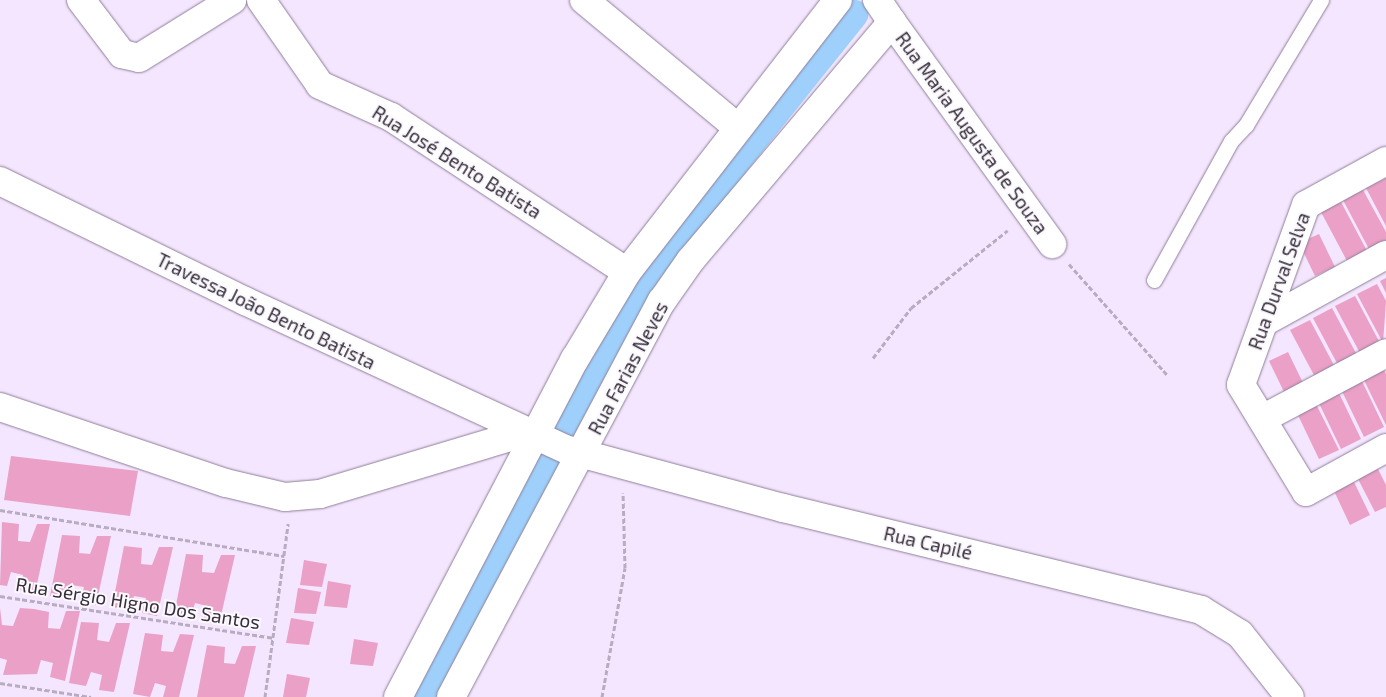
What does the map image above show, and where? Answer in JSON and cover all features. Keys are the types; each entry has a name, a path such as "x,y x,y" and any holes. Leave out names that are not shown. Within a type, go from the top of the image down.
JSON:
{"street":[{"path":"81,0 122,54 139,58 232,0"},
{"name":"Rua José Bento Batista","path":"261,0 320,85 391,117 627,272"},
{"path":"584,0 738,128"},
{"path":"398,697 532,437 627,272 838,0"},
{"path":"877,0 892,22"},
{"name":"Rua Maria Augusta de Souza","path":"892,22 1052,244"},
{"name":"Rua Farias Neves","path":"451,697 575,452 634,349 690,261 892,22"},
{"name":"Rua Durval Selva","path":"1262,419 1241,385 1306,205 1386,161"},
{"name":"Travessa João Bento Batista","path":"0,181 532,437"},
{"path":"1264,322 1386,255"},
{"path":"1386,353 1262,419 1306,492 1386,448"},
{"path":"0,407 260,493 292,497 320,494 532,437"},
{"name":"Rua Capilé","path":"532,437 575,452 623,465 1202,610 1240,634 1290,697"}],"lane":[{"path":"1154,280 1231,141 1246,125 1320,0"}],"path":[{"path":"873,358 911,308 1030,212"},
{"path":"1052,244 1168,376"},
{"path":"602,697 625,568 623,465"},
{"path":"265,697 292,497"},
{"path":"0,510 284,556"},
{"name":"Rua Sérgio Higno Dos Santos","path":"0,596 273,638"},
{"path":"0,683 91,697"}],"building":[{"path":"1386,178 1386,226 1366,188"},
{"path":"1363,190 1386,232 1386,240 1369,249 1343,200"},
{"path":"1341,202 1367,251 1347,261 1321,212"},
{"path":"1319,234 1335,267 1315,276 1299,243"},
{"path":"1386,278 1386,293 1380,281"},
{"path":"1377,284 1386,301 1383,343 1357,294"},
{"path":"1355,296 1381,345 1361,355 1335,306"},
{"path":"1332,308 1358,357 1339,367 1313,318"},
{"path":"1310,320 1336,369 1316,379 1290,330"},
{"path":"1288,352 1304,385 1285,394 1269,361"},
{"path":"1382,366 1386,374 1386,425 1362,376"},
{"path":"1360,377 1384,427 1364,437 1340,387"},
{"path":"1337,389 1361,439 1341,449 1317,399"},
{"path":"1314,400 1339,450 1319,459 1295,409"},
{"path":"11,456 138,471 130,516 4,500"},
{"path":"1378,469 1386,485 1386,507 1375,512 1358,479"},
{"path":"1354,482 1370,515 1350,525 1334,491"},
{"path":"2,522 19,524 18,541 30,542 37,524 50,524 35,593 20,590 23,575 11,572 7,586 0,585"},
{"path":"62,535 80,536 79,553 90,554 97,536 111,536 96,605 80,603 84,587 72,585 68,599 50,596"},
{"path":"124,546 142,548 141,564 152,565 159,547 173,547 157,616 142,613 146,598 134,596 130,610 112,607"},
{"path":"186,554 203,555 202,572 214,573 221,555 235,555 219,624 203,621 207,606 195,603 191,617 174,615"},
{"path":"304,560 327,564 322,587 300,585"},
{"path":"328,581 351,585 347,608 324,606"},
{"path":"298,588 321,592 316,614 294,613"},
{"path":"0,608 2,625 13,626 20,608 49,612 48,628 60,629 66,611 80,611 65,681 50,677 53,663 41,660 37,674 3,675 7,660 0,658"},
{"path":"291,618 314,622 309,645 286,643"},
{"path":"81,622 99,623 97,640 109,642 116,623 130,623 114,692 99,690 102,675 91,672 86,686 69,683"},
{"path":"145,633 163,635 161,651 173,652 180,634 194,635 179,697 163,697 166,686 155,683 150,697 133,694"},
{"path":"354,639 378,643 373,666 350,664"},
{"path":"207,645 225,647 224,663 235,664 242,646 256,646 244,697 197,697"},
{"path":"287,674 310,678 306,697 283,697"}],"waterway":[{"path":"420,697 649,269 853,14"}]}
